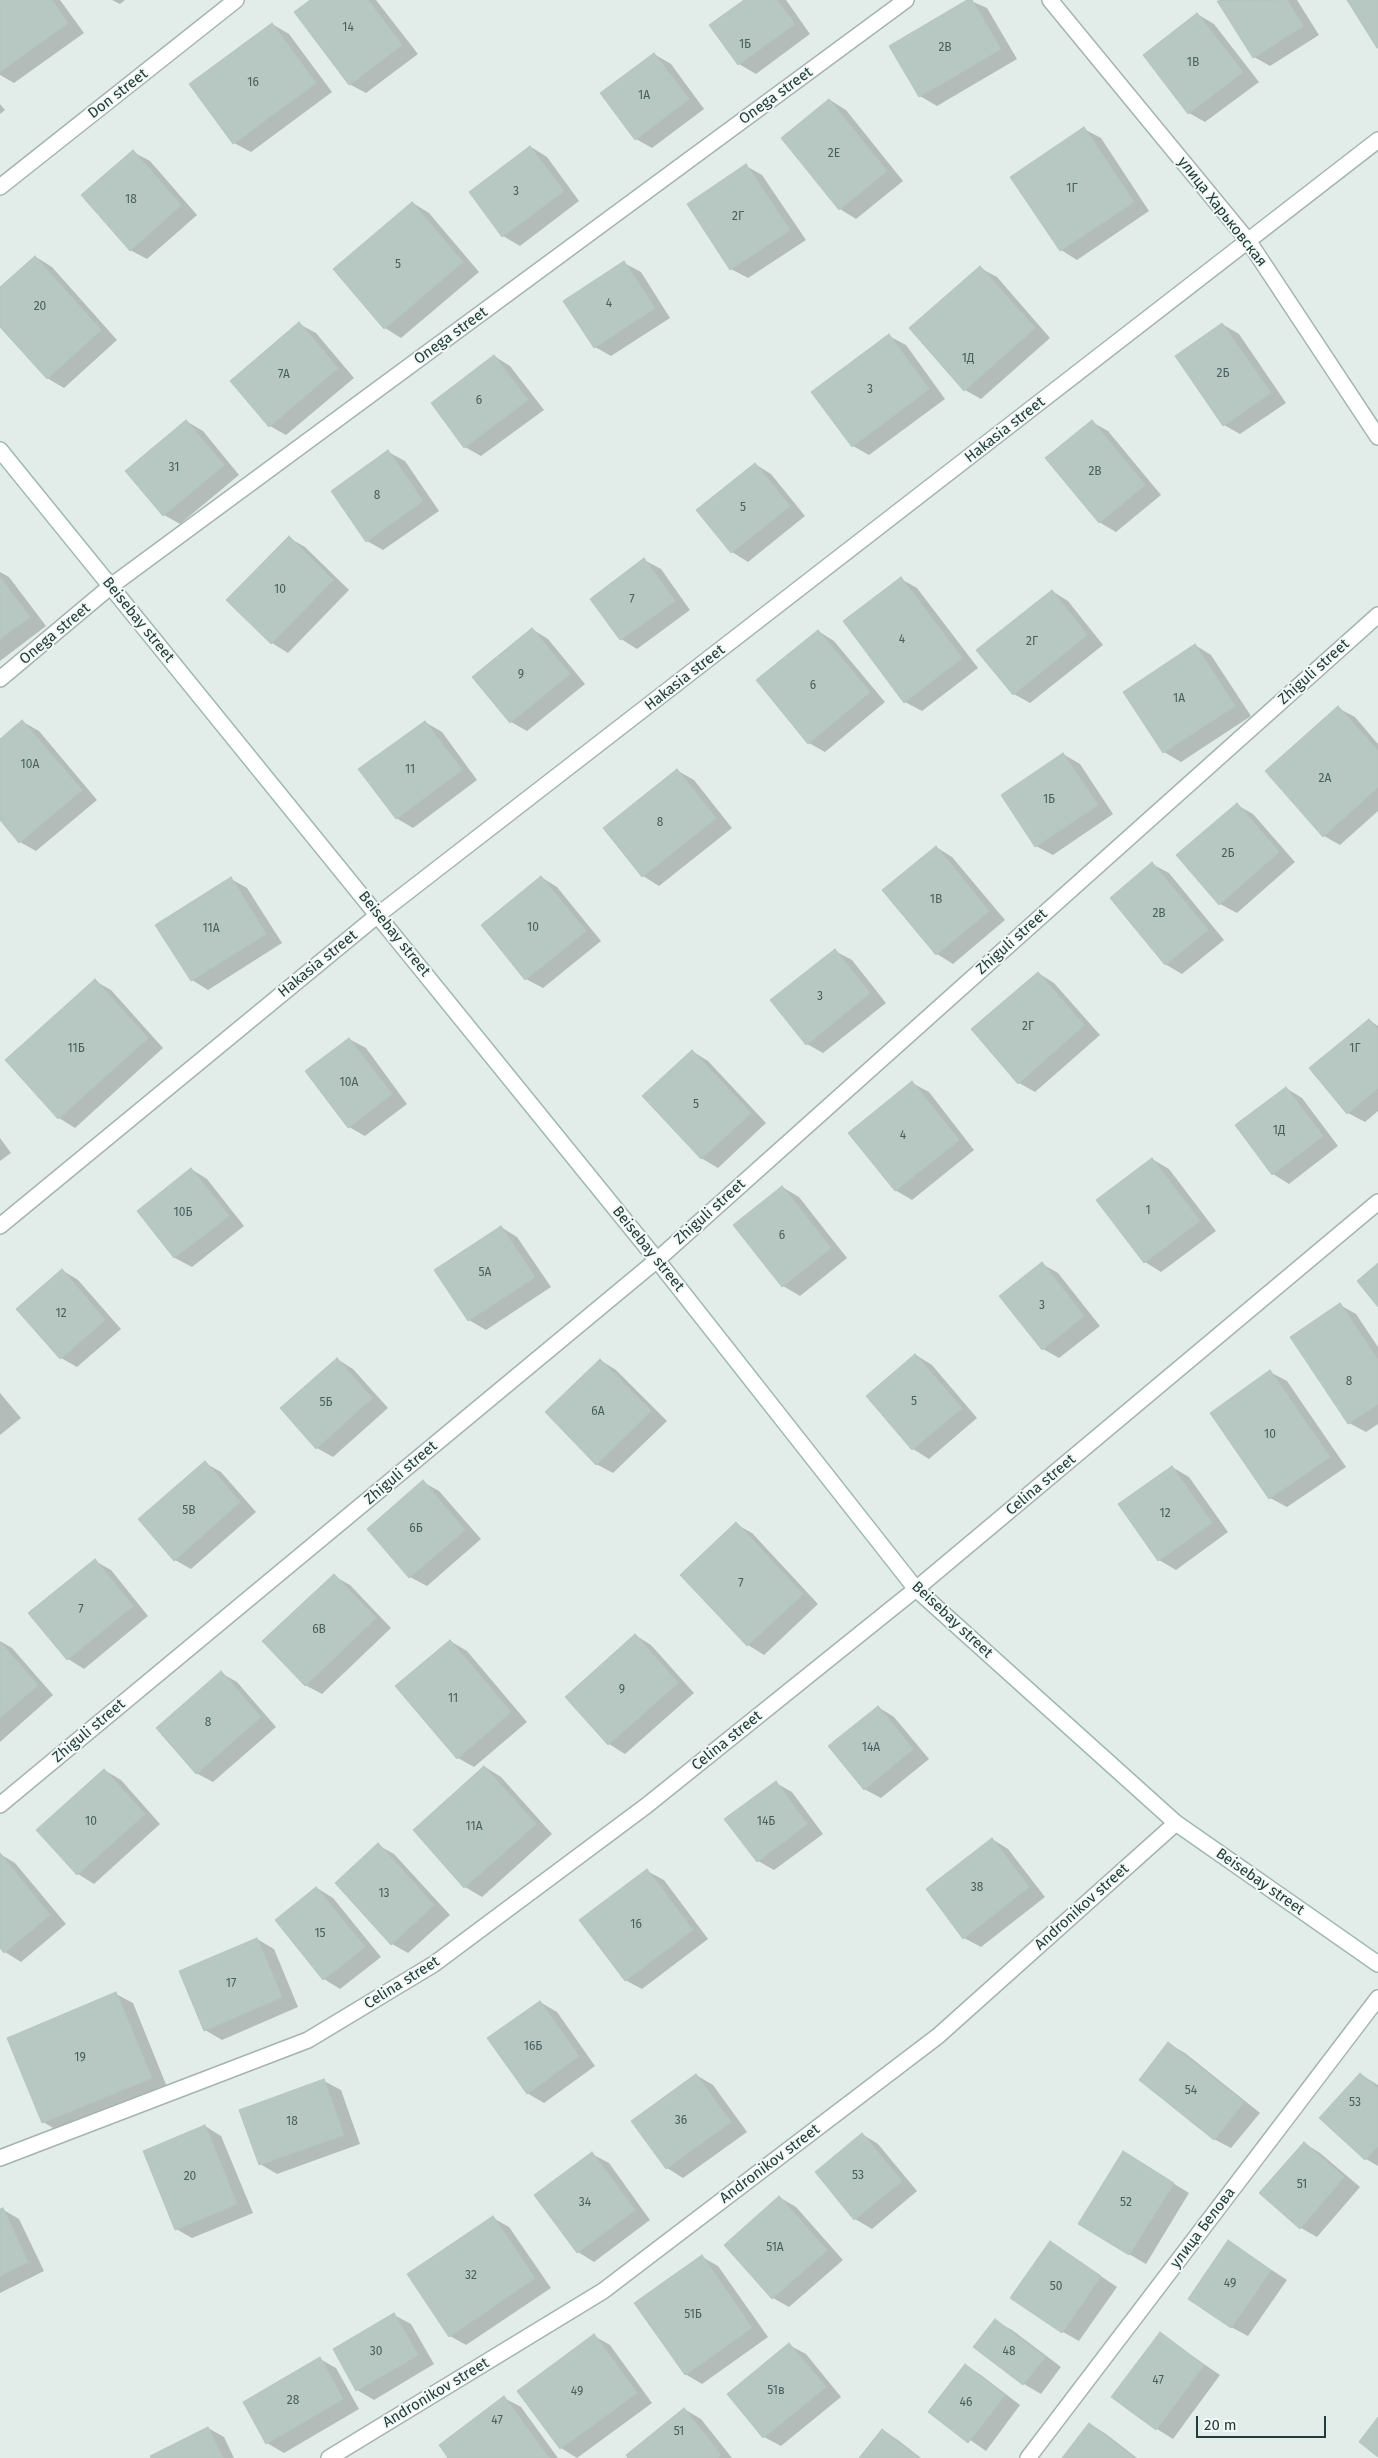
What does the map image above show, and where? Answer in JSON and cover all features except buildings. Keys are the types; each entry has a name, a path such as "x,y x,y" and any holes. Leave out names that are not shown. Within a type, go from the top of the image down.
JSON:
{"street":[{"name":"Don street","path":"0,187 236,0"},
{"name":"Onega street","path":"0,679 111,586 906,0"},
{"name":"улица Харьковская","path":"1050,0 1249,242 1378,436"},
{"name":"Hakasia street","path":"0,1226 379,914 1249,242 1378,140"},
{"name":"Beisebay street","path":"0,450 379,914 657,1260 916,1589 1176,1823 1378,1964"},
{"name":"Zhiguli street","path":"0,1805 657,1260 1378,615"},
{"name":"Celina street","path":"0,2158 308,2040 434,1964 646,1806 916,1589 1378,1202"},
{"name":"Andronikov street","path":"329,2458 604,2291 938,2036 1176,1823"},
{"name":"улица Белова","path":"1028,2458 1378,1998"}]}
